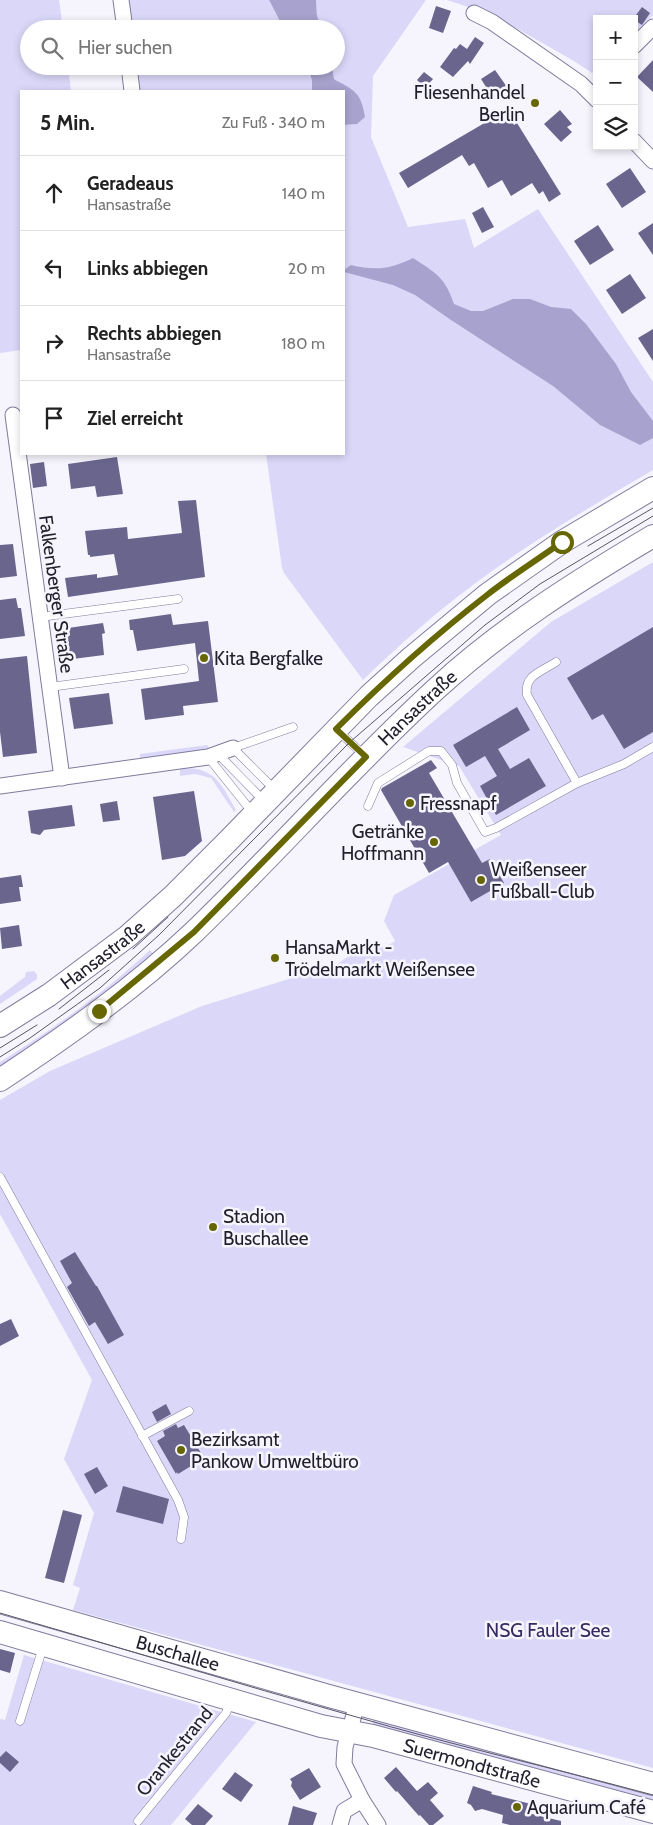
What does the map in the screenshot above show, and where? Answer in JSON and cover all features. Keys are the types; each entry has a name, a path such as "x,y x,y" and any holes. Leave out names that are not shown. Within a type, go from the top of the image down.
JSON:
{"main road":[{"name":"Hansastraße","path":"0,1026 49,995 128,936 173,896 369,696 411,658 488,594 562,542 653,488"},
{"name":"Hansastraße","path":"0,1080 56,1043 175,950 437,688 514,626 581,579 653,536"},
{"name":"Buschallee","path":"0,1602 357,1704"},
{"name":"Buschallee","path":"0,1632 231,1700 348,1732"},
{"name":"Suermondtstraße","path":"357,1704 653,1784"},
{"name":"Suermondtstraße","path":"348,1732 373,1736 653,1812"}],"street":[{"path":"121,0 124,20"},
{"path":"474,13 492,22 593,91"},
{"path":"638,42 653,27"},
{"path":"130,75 132,90"},
{"path":"638,144 653,161"},
{"name":"Falkenberger Straße","path":"17,414 20,440"},
{"name":"Falkenberger Straße","path":"22,455 40,617 62,778"},
{"path":"0,786 213,755 233,748"},
{"path":"357,1704 348,1732 344,1764 362,1800 378,1825"},
{"path":"340,1825 344,1811 362,1800"}],"lane":[{"path":"40,617 178,600"},
{"path":"556,662 530,678 526,686 528,695 577,783"},
{"path":"50,686 184,669"},
{"path":"265,802 233,748 293,727"},
{"path":"336,729 366,757"},
{"path":"368,806 378,783 429,751 441,751 452,765 458,783 485,832 496,828 577,783 624,764 653,747"},
{"path":"213,755 265,802"},
{"path":"213,755 265,802"},
{"path":"0,1176 178,1500 184,1517 181,1539"},
{"path":"142,1436 189,1411"},
{"path":"20,1721 44,1644"},
{"name":"Orankestrand","path":"138,1821 226,1713 231,1700"}],"green space":[{"path":"0,0 59,0 62,20 20,20 20,75 69,75 71,90 20,90 20,350 0,353"},
{"path":"126,0 269,0 279,20 129,20"},
{"path":"316,0 426,0 373,76 371,137 408,227 465,219 474,248 538,209 653,382 653,470 562,525 495,569 430,619 363,680 284,573 266,455 345,455 345,125 357,124 351,89 334,79 333,75 345,75 345,20 319,20"},
{"path":"447,0 653,0 653,15 638,29 638,15 593,15 592,73 493,15"},
{"path":"137,75 310,75 312,80 312,90 140,90"},
{"name":"NSG Fauler See","path":"653,562 653,1768 73,1610 80,1588 73,1585 94,1513 64,1459 92,1380 0,1214 0,1100 50,1071 202,1006 337,964 361,948 377,942 384,948 395,941 384,921 394,895 501,835 459,766 403,747 551,622"},
{"path":"207,745 209,748 192,752 140,759 140,754"},
{"path":"180,769 204,771 211,775 222,786 236,810 234,812 211,778 195,774 180,776"},
{"path":"150,950 155,956 125,981 0,1070 0,1062 78,1010"},
{"path":"34,971 37,979 0,1004 0,996 25,977 26,972"},
{"path":"24,1655 256,1722 171,1825 0,1825 0,1719 5,1720"},
{"path":"375,1715 653,1789 653,1806 371,1729"}],"shaded area":[{"path":"269,0 316,0 319,20 279,20"},
{"path":"310,75 333,75 334,79 356,93 361,102 365,117 357,124 345,125 345,90 312,90"},
{"path":"413,258 439,276 451,295 454,304 471,311 483,311 513,299 530,299 551,307 571,309 586,324 616,364 631,392 653,421 653,438 640,445 600,425 553,386 415,295 393,285 345,272 345,269 351,265 383,268 397,265"}],"building":[{"path":"436,6 451,11 443,33 429,28"},
{"path":"642,7 650,13 642,25 638,22 638,15 636,15"},
{"path":"475,37 484,43 470,64 468,61 453,77 440,67 454,48 456,49 460,44 467,49"},
{"path":"653,60 653,92 638,78"},
{"path":"495,70 507,87 489,100 482,90 486,87 481,79"},
{"path":"424,72 433,79 425,88 417,80"},
{"path":"560,110 572,124 567,127 572,132 561,142 544,124"},
{"path":"505,111 514,125 517,123 561,194 549,202 543,191 539,194 532,183 511,196 502,180 488,188 474,163 469,166 462,155 408,188 399,173"},
{"path":"630,168 646,192 622,208 606,184"},
{"path":"483,207 494,227 482,233 472,213"},
{"path":"653,223 653,255 638,233"},
{"path":"598,225 614,250 590,265 574,241"},
{"path":"630,274 646,298 622,314 606,290"},
{"path":"653,329 653,361 638,338"},
{"path":"117,457 123,494 97,497 95,486 71,489 68,464"},
{"path":"44,462 47,486 33,488 30,464"},
{"path":"196,500 205,577 68,597 65,578 97,574 97,578 118,575 114,554 90,557 88,555 85,531 127,527 128,539 182,533 178,501"},
{"path":"13,544 17,576 0,578 0,545"},
{"path":"16,598 18,608 21,608 25,636 0,639 0,600"},
{"path":"171,614 173,625 208,621 218,702 183,706 184,715 145,720 141,689 199,681 195,643 137,651 133,630 130,630 129,620"},
{"path":"103,623 105,633 102,634 104,655 65,660 61,629"},
{"path":"653,627 653,732 624,749 603,714 592,720 567,678"},
{"path":"27,656 37,753 3,757 0,732 0,659"},
{"path":"109,693 113,724 74,729 69,698"},
{"path":"517,707 530,730 498,749 510,769 529,758 546,786 496,815 480,786 497,776 485,756 466,767 453,745"},
{"path":"431,760 437,768 429,773 482,863 490,859 504,883 471,902 448,862 429,873 381,790"},
{"path":"194,791 202,841 185,856 162,860 153,797"},
{"path":"117,801 120,820 103,822 100,804"},
{"path":"72,805 75,826 44,830 40,835 31,833 28,811"},
{"path":"21,875 23,887 19,887 21,901 0,904 0,878"},
{"path":"19,925 22,946 2,949 0,928"},
{"path":"75,1252 97,1286 124,1335 108,1344 95,1322 89,1326 67,1287 72,1283 60,1261"},
{"path":"11,1319 19,1336 0,1346 0,1324"},
{"path":"166,1404 171,1414 157,1422 152,1412"},
{"name":"Bezirksamt Pankow Umweltbüro","path":"176,1424 178,1428 184,1425 204,1458 178,1474 177,1472 176,1474 157,1441 165,1436 163,1431"},
{"path":"97,1467 108,1486 95,1494 84,1474"},
{"path":"123,1486 169,1499 163,1524 116,1512"},
{"path":"63,1510 82,1515 64,1583 45,1578"},
{"path":"0,1649 15,1653 10,1673 0,1670"},
{"path":"6,1751 19,1762 10,1772 0,1763 0,1757"},
{"path":"396,1767 417,1791 428,1782 438,1793 430,1800 444,1816 433,1825 429,1825 419,1816 384,1778"},
{"path":"309,1768 321,1787 300,1800 291,1786 292,1782 290,1779"},
{"path":"235,1772 253,1785 241,1802 222,1789"},
{"path":"473,1786 492,1792 491,1794 531,1804 528,1813 561,1821 561,1825 510,1825 502,1823 503,1815 482,1809 475,1811 467,1803"},
{"path":"198,1804 213,1816 205,1825 192,1825 185,1819"},
{"path":"293,1806 317,1813 313,1825 288,1825"}],"tram line":[{"path":"588,546 653,508"},
{"path":"0,1057 100,988 159,935 350,742 485,625 540,584 653,516"},
{"path":"133,949 168,917"},
{"path":"59,1009 109,970"},
{"path":"0,1048 37,1025"},
{"path":"0,1613 390,1727 653,1795"}],"place":[{"name":"Fliesenhandel Berlin","path":"535,103"},
{"name":"Kita Bergfalke","path":"204,658"},
{"name":"Fressnapf","path":"410,803"},
{"name":"Getränke Hoffmann","path":"434,842"},
{"name":"Weißenseer Fußball-Club","path":"481,880"},
{"name":"HansaMarkt - Trödelmarkt Weißensee","path":"275,958"},
{"name":"Stadion Buschallee","path":"213,1227"},
{"name":"Bezirksamt Pankow Umweltbüro","path":"181,1450"},
{"name":"Aquarium Café","path":"517,1807"}],"route":[{"path":"99,1011 175,950 194,932 285,842 366,757 336,729 411,658 488,594 562,542"}]}
